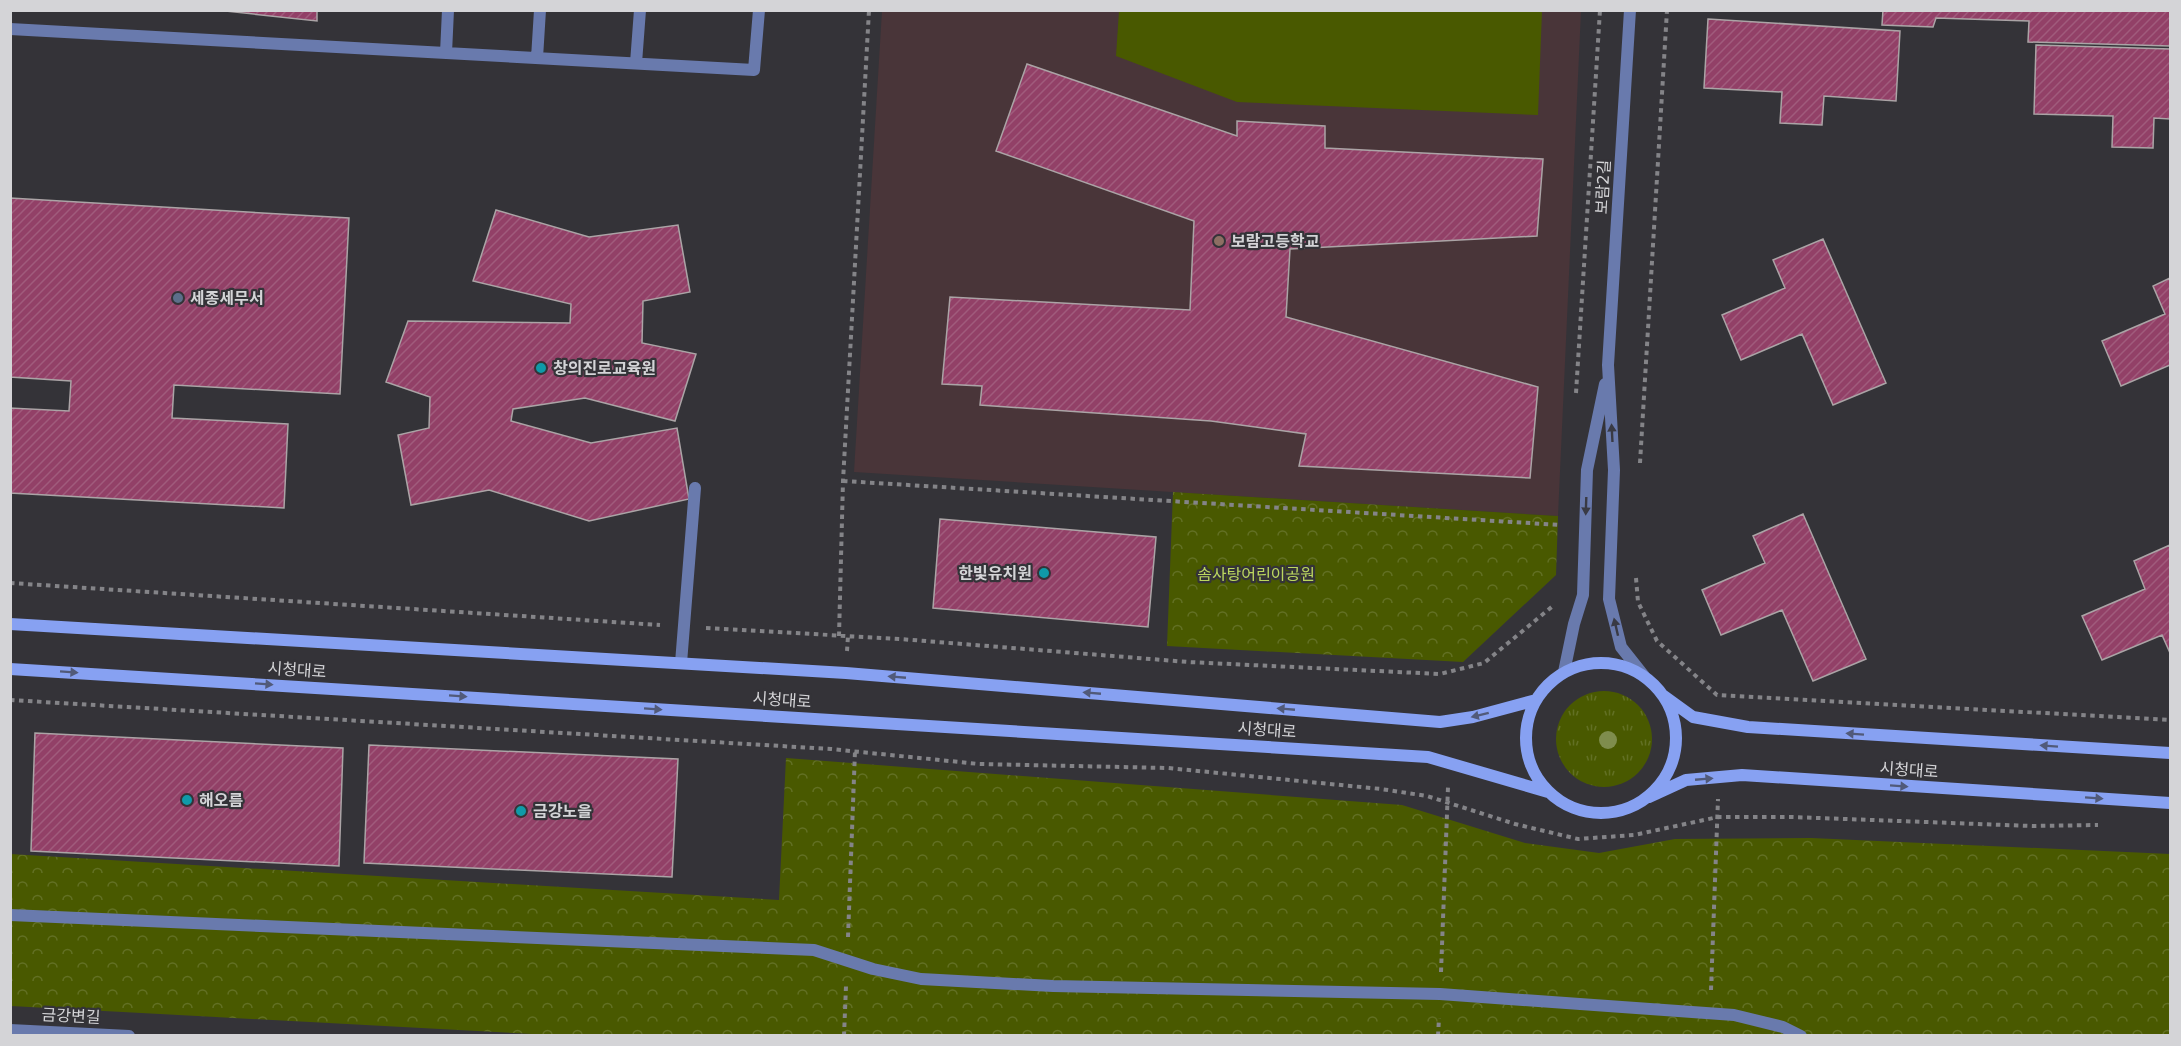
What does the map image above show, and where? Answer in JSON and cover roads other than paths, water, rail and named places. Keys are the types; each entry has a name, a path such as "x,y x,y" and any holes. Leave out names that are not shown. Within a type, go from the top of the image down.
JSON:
{"street":[{"path":"446,53 448,10"},
{"path":"537,58 540,10"},
{"path":"636,63 640,10"},
{"path":"10,29 754,70 759,10"},
{"name":"보람2길","path":"1630,10 1608,366 1614,470 1609,599 1620,647 1644,676"},
{"name":"보람2길","path":"1564,672 1583,595 1587,470 1608,366"},
{"path":"681,663 695,488"},
{"name":"시청대로","path":"10,624 846,673 1440,722 1473,717 1536,699"},
{"path":"1591,663 1618,665 1644,676 1664,696 1675,721 1676,749 1667,775 1649,797 1625,810 1598,814 1571,807 1548,792 1533,771 1526,747 1527,723 1536,699 1548,684 1564,672 1591,663"},
{"name":"시청대로","path":"10,669 1428,757 1548,792"},
{"name":"시청대로","path":"1664,696 1694,717 1748,727 2170,753"},
{"name":"시청대로","path":"1649,797 1686,780 1742,775 2170,803"},
{"path":"10,915 814,950 873,969 921,979 1053,986 1440,994 1734,1015 1783,1027 1801,1035"},
{"name":"금강변길","path":"10,1030 129,1035"}],"place":[{"name":"보람고등학교","path":"1219,241"},
{"name":"세종세무서","path":"178,298"},
{"name":"창의진로교육원","path":"541,368"},
{"name":"한빛유치원","path":"1044,573"},
{"name":"해오름","path":"187,800"},
{"name":"금강노을","path":"521,811"}],"park label":[{"name":"솜사탕어린이공원","path":"1256,574"}]}
